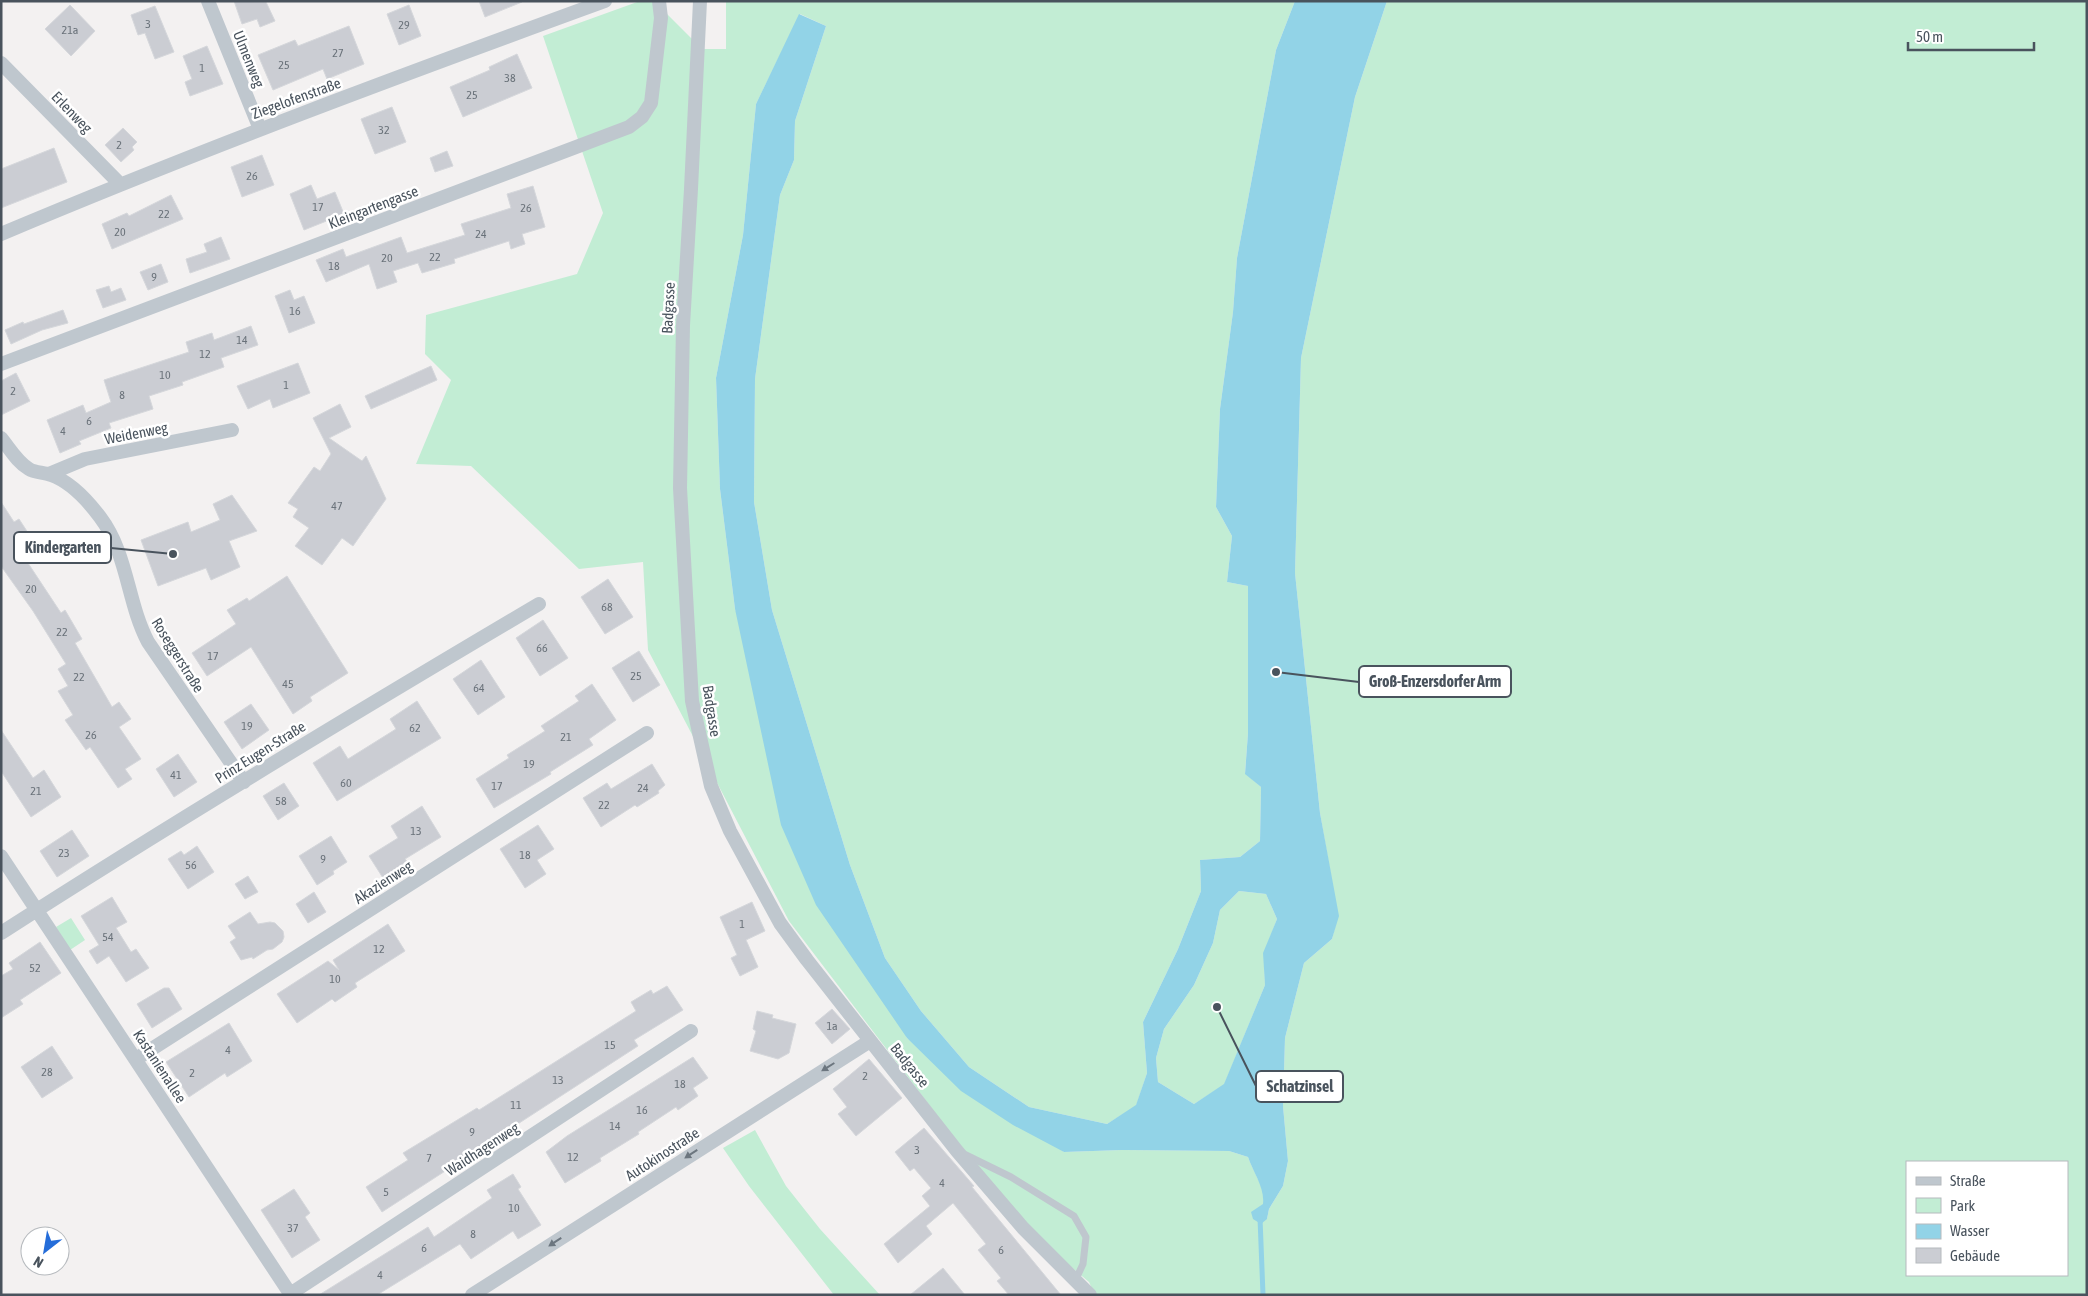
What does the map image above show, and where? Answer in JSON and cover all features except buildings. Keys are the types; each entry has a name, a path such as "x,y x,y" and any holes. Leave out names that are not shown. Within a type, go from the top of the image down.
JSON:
{"street":[{"name":"Ulmenweg","path":"208,1 260,129"},
{"name":"Ziegelofenstraße","path":"1,234 120,184 260,129 605,1"},
{"name":"Kleingartengasse","path":"1,364 629,128 642,117 651,103 661,18 659,1"},
{"name":"Badgasse","path":"700,1 682,325 680,488 692,701 711,786 730,831 780,923 870,1041 1022,1228 1076,1279 1090,1295"},
{"name":"Erlenweg","path":"1,63 120,184"},
{"name":"Weidenweg","path":"49,474 84,459 232,430"},
{"name":"Roseggerstraße","path":"1,438 21,464 31,471 59,478 81,495 100,517 116,541 141,630 244,782"},
{"name":"Prinz Eugen-Straße","path":"1,933 244,782 295,748 539,604"},
{"name":"Akazienweg","path":"136,1059 647,733"},
{"name":"Kastanienallee","path":"1,856 291,1294"},
{"name":"Waidhagenweg","path":"291,1294 691,1031"},
{"name":"Autokinostraße","path":"472,1295 870,1041"}],"lane":[{"path":"958,1151 1011,1177 1074,1216 1086,1238 1083,1264 1076,1279"}],"green space":[{"path":"640,1 654,1 702,49 726,49 726,1 1295,1 1276,50 1237,258 1233,312 1220,409 1216,507 1232,536 1227,582 1248,586 1248,733 1245,773 1261,787 1260,841 1240,857 1200,860 1201,891 1178,949 1143,1022 1147,1073 1136,1106 1107,1124 1029,1107 969,1067 921,1011 885,958 850,865 772,610 754,502 755,379 780,195 794,160 795,121 826,26 800,14 756,104 743,235 716,378 720,489 735,609 907,1038 1064,1152 1122,1150 1229,1151 1248,1157 1263,1192 1267,1219 1269,1209 1283,1186 1288,1161 1283,1106 1285,1038 1304,963 1332,939 1338,916 1320,813 1295,573 1301,358 1355,97 1387,1 2087,1 2087,1295 1095,1295 1089,1282 1038,1239 952,1135 789,921 648,650 643,562 579,569 471,466 416,464 451,380 425,354 426,315 577,274 603,213 543,36"},
{"path":"1239,891 1266,894 1277,919 1264,953 1265,985 1224,1085 1194,1104 1158,1082 1156,1058 1164,1029 1194,985 1213,943 1220,910"},
{"path":"71,918 85,940 70,950 56,927"},
{"path":"755,1130 786,1186 820,1229 880,1295 834,1295 749,1186 723,1148"}],"water":[{"path":"1295,1 1387,1 1355,97 1301,358 1295,573 1320,813 1339,916 1332,939 1304,963 1285,1038 1283,1106 1288,1161 1283,1186 1269,1209 1267,1219 1261,1224 1253,1219 1251,1212 1263,1204 1263,1198 1248,1157 1229,1151 1122,1150 1064,1152 1013,1125 961,1091 907,1038 816,905 781,825 735,609 720,489 716,378 743,235 756,104 799,14 826,26 795,121 794,160 780,195 755,379 754,502 772,610 850,865 885,958 921,1011 969,1067 1029,1107 1107,1124 1136,1105 1147,1073 1143,1022 1178,949 1201,891 1200,860 1240,857 1260,841 1261,787 1245,774 1248,733 1248,586 1227,582 1232,536 1216,507 1220,409 1233,312 1237,258 1276,50","holes":["1239,891 1266,894 1277,919 1263,953 1265,985 1224,1084 1194,1104 1158,1082 1156,1058 1164,1029 1194,985 1213,943 1220,910"]}],"waterway":[{"path":"1260,1218 1263,1295"}],"place":[{"name":"Kindergarten","path":"173,554"},
{"name":"Groß-Enzersdorfer Arm","path":"1276,672"},
{"name":"Schatzinsel","path":"1217,1007"}]}
